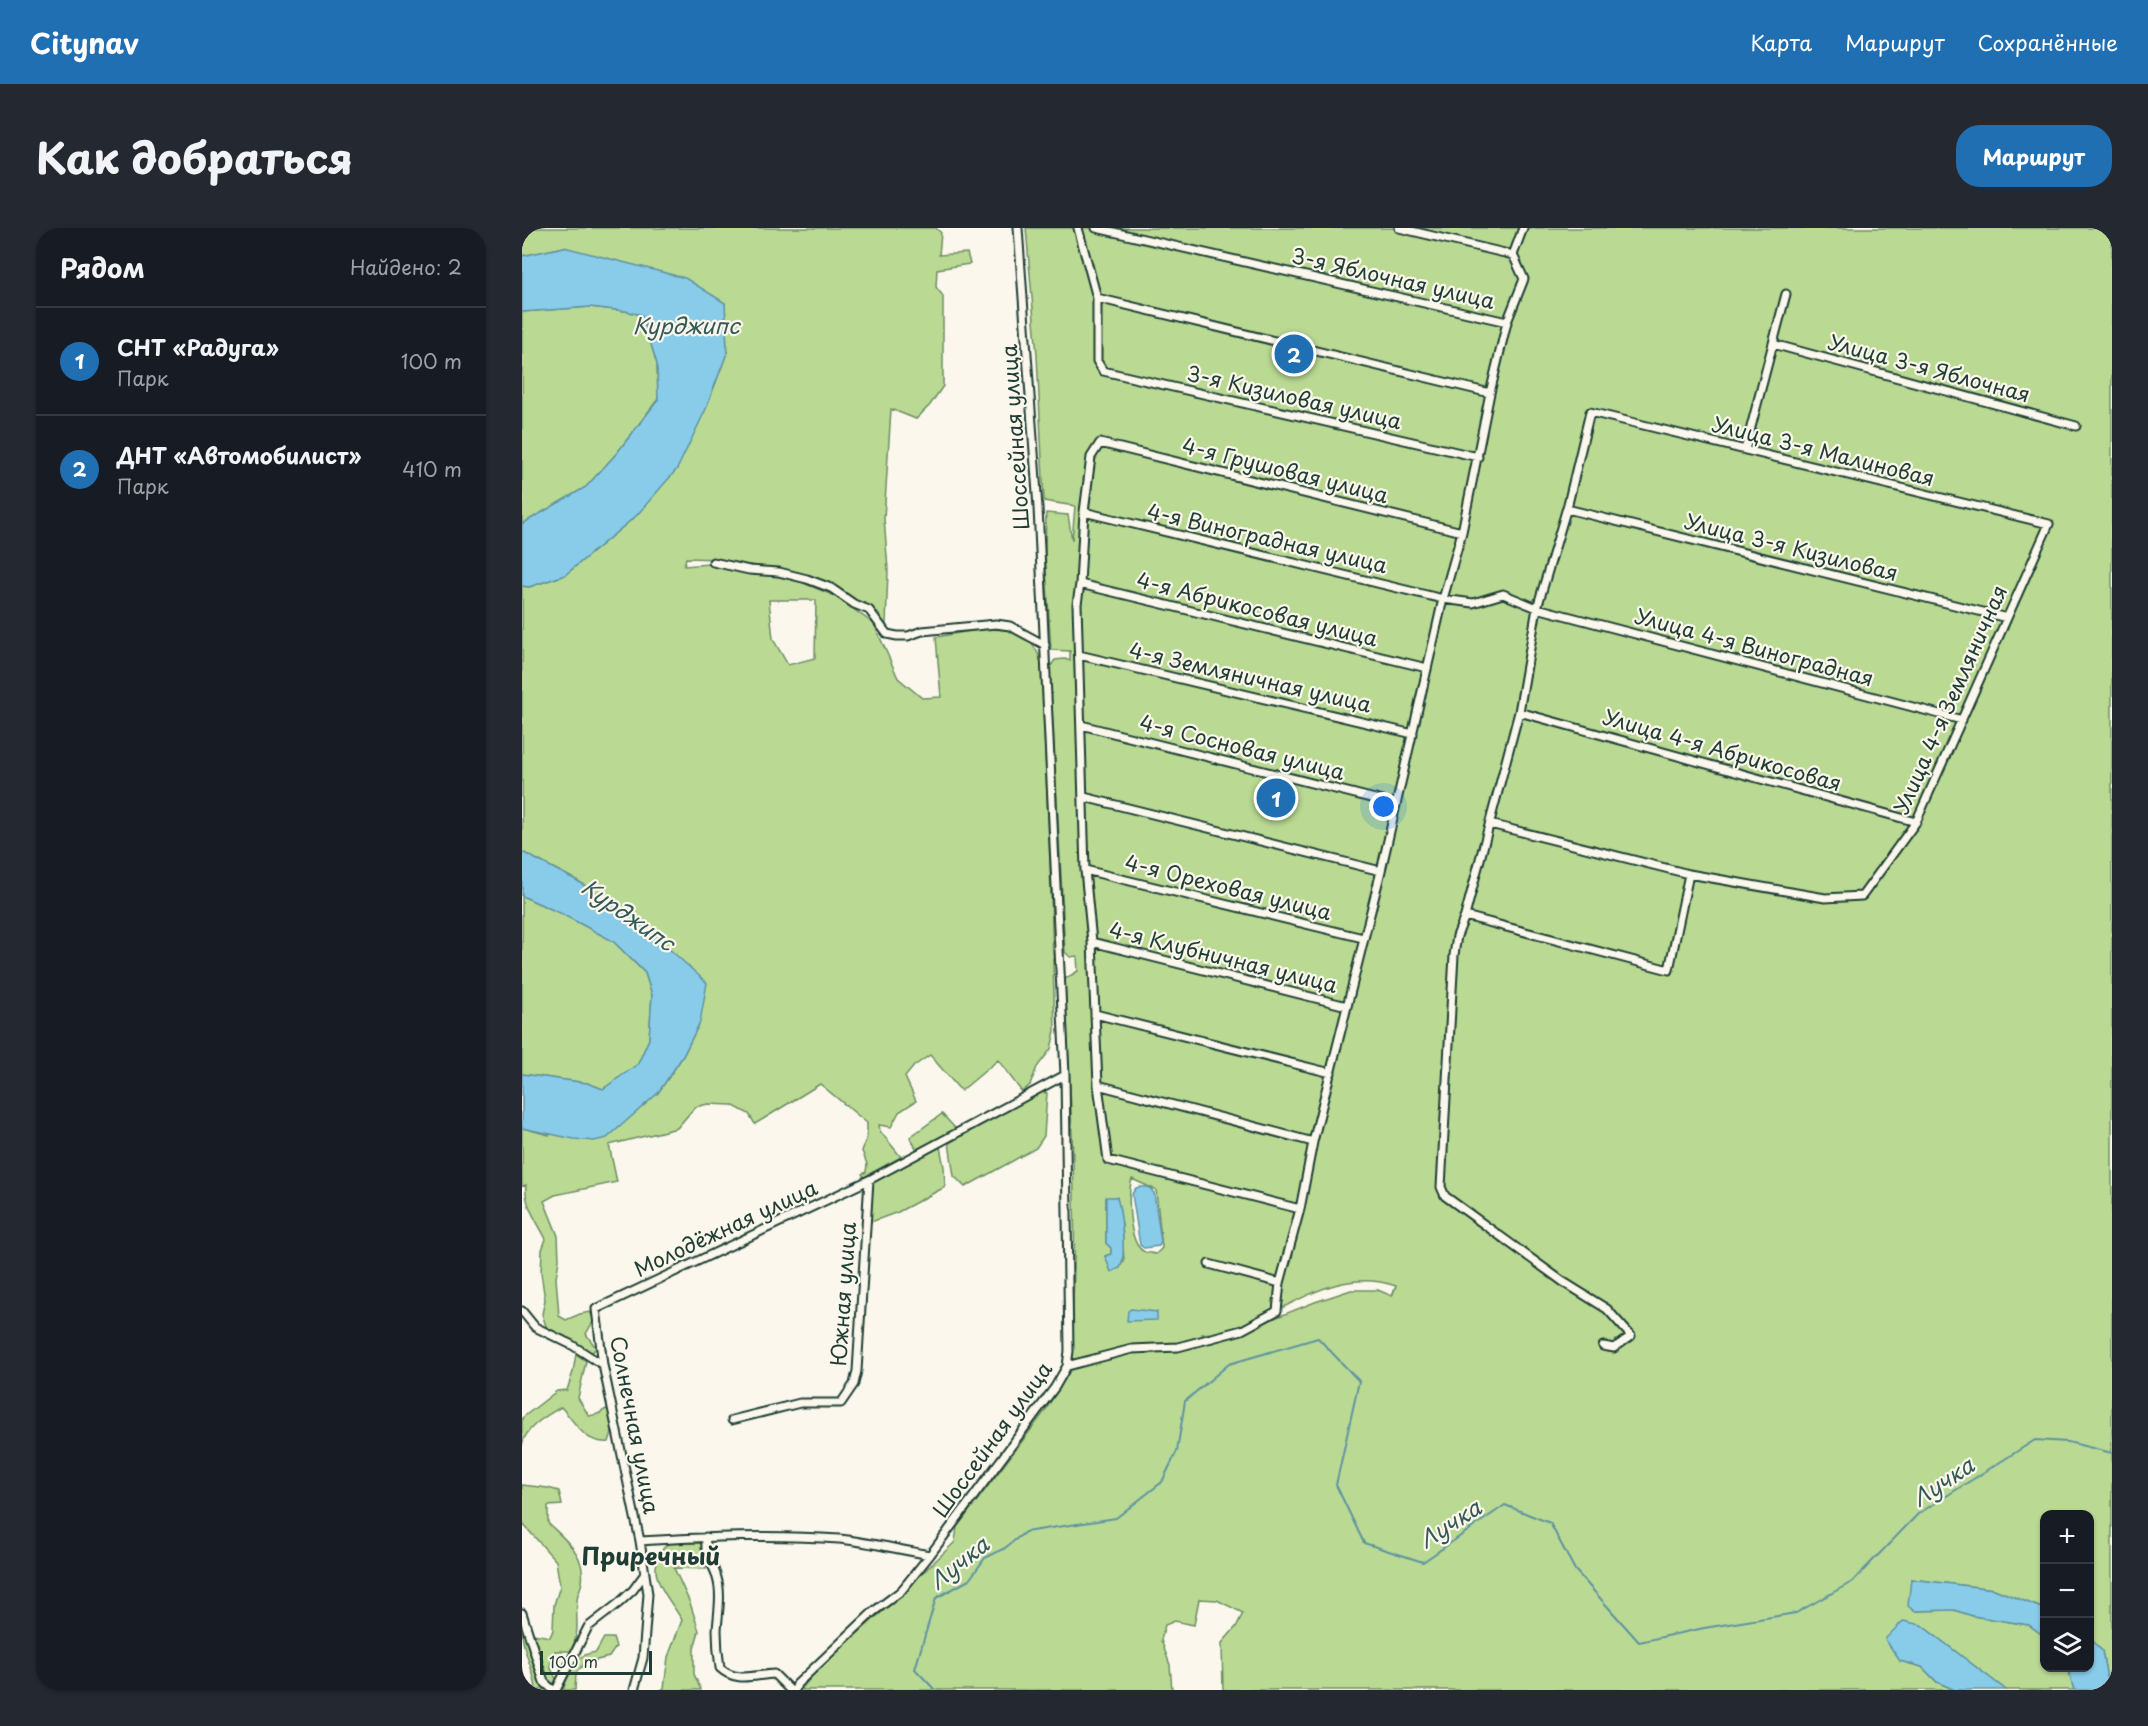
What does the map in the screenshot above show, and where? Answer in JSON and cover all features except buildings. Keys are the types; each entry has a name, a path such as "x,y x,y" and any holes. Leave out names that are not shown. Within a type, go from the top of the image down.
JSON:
{"street":[{"name":"Шоссейная улица","path":"793,1690 864,1620 901,1591 1020,1435 1055,1387 1067,1366 1069,1351 1065,1075 1045,645 1018,228"},
{"path":"1078,228 1097,298 1490,393"},
{"name":"3-я Яблочная улица","path":"1096,228 1507,322"},
{"path":"1399,228 1513,255"},
{"path":"1067,1366 1132,1349 1178,1347 1242,1330 1277,1311 1280,1283 1300,1209 1313,1142 1381,870 1443,599 1462,532 1490,393 1507,322 1524,279 1513,255 1523,228"},
{"path":"1745,450 1786,294"},
{"name":"3-я Кизиловая улица","path":"1097,298 1097,362 1103,371 1478,457"},
{"name":"Улица 3-я Яблочная","path":"1773,344 2076,426"},
{"name":"Улица 3-я Малиновая","path":"1567,509 1590,412 2049,524"},
{"name":"4-я Грушовая улица","path":"1084,512 1091,457 1100,442 1462,532"},
{"path":"1567,509 1537,608 1519,712 1465,916 1457,936 1441,1187 1445,1196 1562,1281 1607,1310 1631,1336 1614,1348 1603,1346"},
{"name":"Улица 3-я Кизиловая","path":"1567,509 2007,618"},
{"path":"1084,512 1077,604 1085,870 1092,942 1098,1085 1108,1160 1300,1209"},
{"name":"4-я Виноградная улица","path":"1084,512 1443,599 1473,603 1503,594 1537,608"},
{"name":"Улица 4-я Земляничная","path":"1490,824 1689,874 1825,898 1862,896 1916,822 2049,524"},
{"path":"713,562 749,570 779,572 831,588 854,604 869,610 886,634 908,636 922,631 996,624 1010,626 1045,645"},
{"name":"4-я Абрикосовая улица","path":"1080,584 1427,668"},
{"name":"Улица 4-я Виноградная","path":"1537,608 1962,720"},
{"name":"4-я Земляничная улица","path":"1079,655 1413,734"},
{"name":"Улица 4-я Абрикосовая","path":"1519,712 1916,822"},
{"name":"4-я Сосновая улица","path":"1081,725 1395,804"},
{"path":"1084,797 1381,870"},
{"name":"4-я Ореховая улица","path":"1085,870 1363,938"},
{"path":"1465,916 1669,969 1689,874"},
{"name":"4-я Клубничная улица","path":"1092,942 1347,1006"},
{"path":"1095,1014 1331,1073"},
{"name":"Молодёжная улица","path":"596,1309 869,1180 1065,1075"},
{"path":"1098,1085 1313,1142"},
{"name":"Южная улица","path":"732,1420 800,1403 841,1403 854,1384 869,1180"},
{"path":"1209,1264 1280,1283"},
{"name":"Солнечная улица","path":"596,1309 603,1365 640,1541 648,1594 643,1658 634,1690"},
{"path":"522,1311 535,1327 572,1345 603,1365"},
{"path":"640,1541 783,1536 841,1539 930,1555"},
{"path":"706,1537 705,1546 709,1562 717,1577 719,1601 717,1646 720,1668 727,1675 739,1678 774,1674 793,1690"},
{"path":"522,1613 544,1682 554,1690 588,1628 633,1590 644,1575"}],"green space":[{"path":"522,228 936,228 941,233 939,255 967,253 970,264 937,269 936,287 943,296 943,386 930,405 916,419 891,409 884,518 888,570 886,625 881,623 870,608 789,573 720,559 686,558 684,566 709,564 766,574 801,582 835,596 874,624 898,678 922,698 941,697 936,637 982,630 1012,631 1024,637 1034,647 1041,662 1055,1031 1051,1049 1037,1067 1030,1085 1022,1092 998,1060 961,1091 930,1055 914,1066 905,1077 916,1101 899,1112 891,1127 879,1125 880,1131 901,1157 864,1177 862,1174 866,1172 867,1164 862,1151 867,1137 867,1123 820,1084 755,1124 749,1114 732,1105 708,1104 695,1107 677,1128 609,1145 617,1182 555,1195 544,1201 558,1236 559,1260 556,1278 559,1316 566,1320 590,1312 594,1320 586,1334 596,1348 591,1354 573,1341 547,1329 542,1314 545,1300 541,1273 542,1250 546,1239 529,1206 526,1185 522,1186 522,1128 549,1135 636,1111 658,1093 683,1056 700,1022 635,918 576,880 522,852 522,586 529,587 565,575 637,515 705,411 727,353 725,303 564,247 522,256","holes":["769,600 816,600 815,658 788,665 773,639"]},
{"path":"1026,228 2112,228 2112,1690 2109,1690 2102,1651 2094,1642 2094,1510 2040,1510 2040,1607 1994,1589 1911,1579 1914,1611 1954,1610 1973,1616 2029,1625 2040,1633 2040,1672 2069,1672 2074,1690 2006,1690 1921,1625 1900,1661 1922,1667 1937,1682 1955,1690 1223,1690 1222,1643 1236,1627 1243,1613 1217,1600 1199,1599 1194,1625 1175,1621 1165,1625 1161,1640 1170,1665 1172,1690 801,1690 818,1668 883,1611 955,1542 957,1527 1045,1411 1069,1371 1114,1355 1212,1343 1351,1290 1378,1290 1392,1296 1396,1286 1374,1281 1353,1281 1312,1293 1235,1330 1202,1334 1204,1338 1171,1346 1123,1349 1069,1360 1074,1218 1065,979 1078,971 1077,956 1070,957 1065,952 1050,667 1055,660 1070,661 1070,651 1051,650 1045,553 1046,513 1068,515 1072,540 1075,506 1044,501 1037,355","holes":["1132,1179 1156,1190 1162,1248 1156,1254 1147,1253 1138,1246 1134,1238 1129,1206","1116,1197 1122,1224 1124,1262 1111,1271 1105,1256 1111,1254 1111,1248 1106,1243 1106,1198"]},
{"path":"590,307 642,315 657,364 658,399 616,454 586,487 522,524 522,312"},
{"path":"522,896 613,941 645,973 652,995 649,1039 638,1064 603,1089 587,1083 522,1074"},
{"path":"1041,1092 1047,1093 1044,1136 1036,1148 965,1187 954,1176 949,1143"},
{"path":"942,1114 956,1129 917,1150 910,1137"},
{"path":"940,1147 945,1187 898,1212 871,1222 872,1182"},
{"path":"576,1354 586,1361 578,1398 589,1416 608,1408 613,1429 609,1442 600,1442 587,1436 561,1407 543,1418 527,1433 522,1446 522,1418 557,1391 567,1390"},
{"path":"522,1485 559,1491 562,1505 548,1506 548,1523 573,1548 581,1563 582,1582 577,1598 577,1631 574,1643 571,1651 555,1651 550,1666 561,1690 536,1690 523,1639 522,1632 550,1637 553,1630 554,1605 560,1586 556,1561 522,1523"},
{"path":"669,1542 701,1543 706,1569 674,1568 690,1603 699,1631 694,1649 694,1674 701,1690 661,1690 664,1688 668,1657 682,1620 663,1591 656,1572 661,1552"},
{"path":"604,1638 613,1638 616,1647 609,1657 585,1663 576,1673 575,1690 563,1690 573,1665 582,1656 596,1652"}],"water":[{"name":"Курджипс","path":"564,247 685,278 725,303 727,353 705,411 677,469 637,515 565,575 529,587 522,586 522,524 586,487 616,454 658,400 657,364 642,315 590,307 522,312 522,256"},
{"name":"Курджипс","path":"522,852 576,880 635,918 707,983 700,1022 683,1056 658,1093 607,1138 594,1141 574,1139 522,1128 522,1074 587,1083 603,1089 638,1064 649,1039 652,995 645,973 613,941 522,896"},
{"path":"1149,1187 1154,1193 1161,1242 1159,1246 1144,1248 1140,1245 1132,1194 1136,1188"},
{"path":"1106,1197 1117,1197 1123,1234 1122,1262 1120,1268 1111,1272 1105,1256 1111,1254 1111,1248 1106,1243"},
{"path":"1131,1309 1157,1312 1157,1320 1127,1321 1128,1311"},
{"path":"1911,1579 1994,1589 2040,1607 2040,1633 2029,1625 1973,1616 1954,1610 1914,1611 1908,1606"},
{"path":"1903,1621 1921,1625 2006,1690 1955,1690 1937,1682 1922,1667 1900,1661 1885,1639"},
{"path":"2094,1642 2102,1651 2109,1690 2074,1690 2069,1672 2094,1672"}],"waterway":[{"name":"Лучка","path":"935,1690 915,1669 936,1598 969,1580 985,1558 1005,1548 1025,1532 1116,1518 1162,1482 1177,1451 1185,1401 1229,1364 1318,1338 1359,1381 1336,1485 1364,1543 1423,1562 1505,1505 1550,1523 1575,1570 1639,1642 1704,1628 1796,1613 1852,1582 1918,1514 2035,1440 2068,1442 2112,1453"}],"place":[{"name":"ДНТ «Автомобилист»","path":"1294,354"},
{"name":"СНТ «Радуга»","path":"1276,798"}],"district":[{"name":"Приречный","path":"651,1557"}]}
